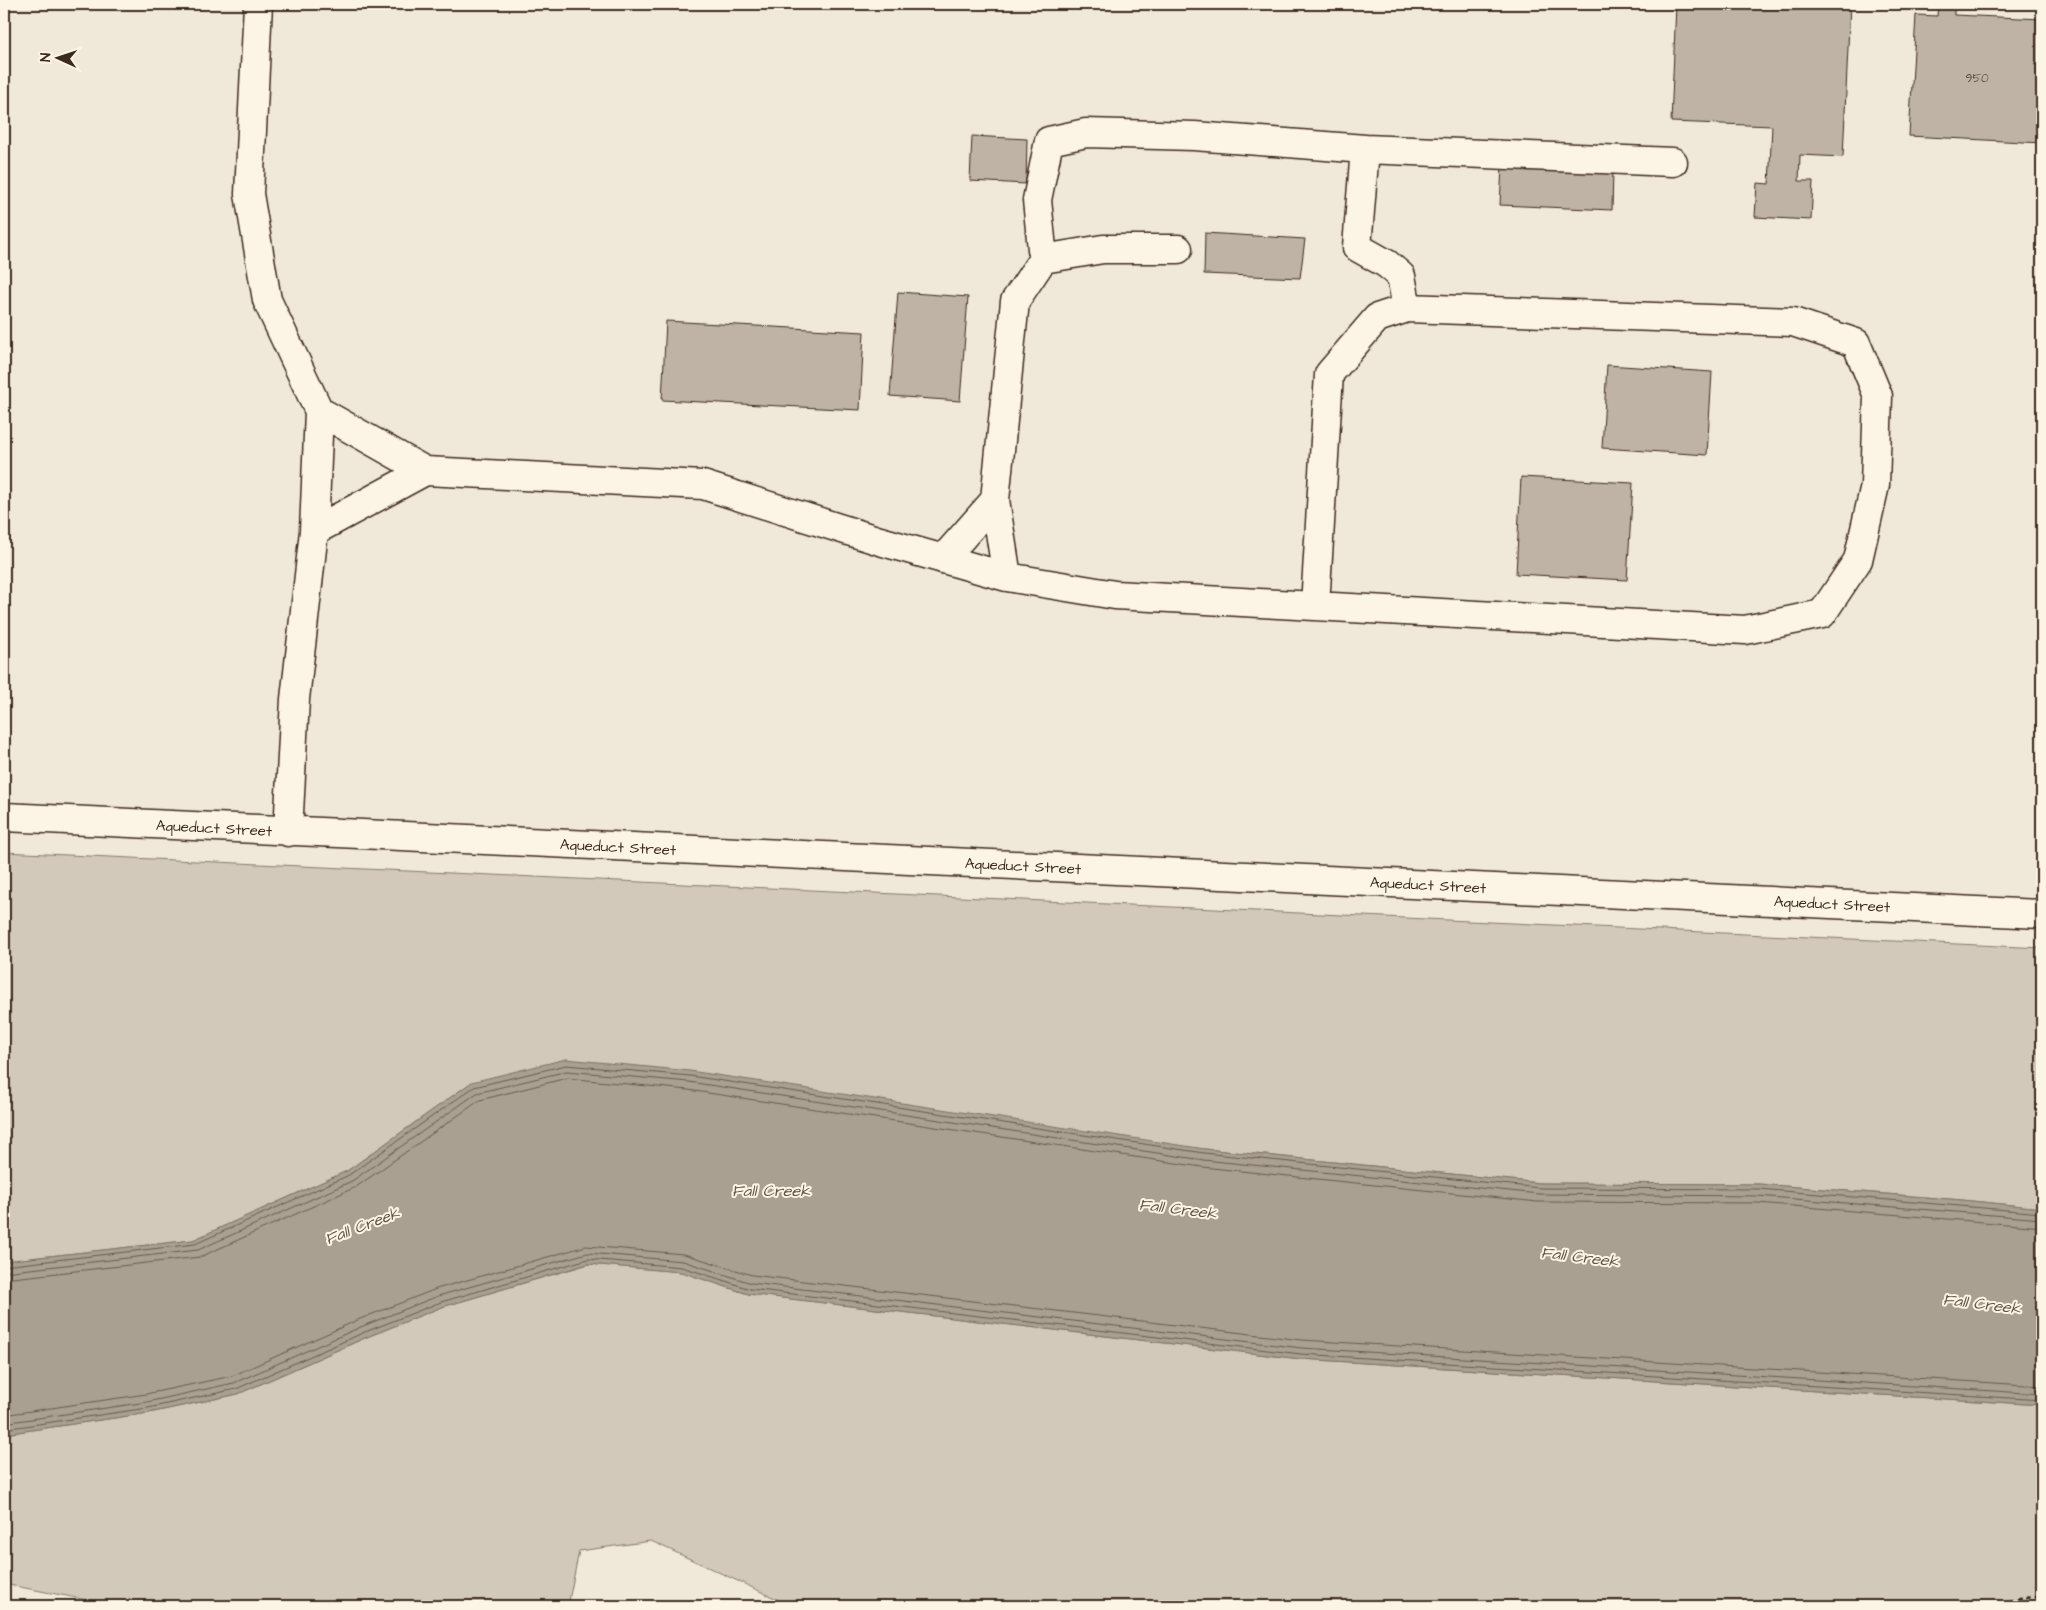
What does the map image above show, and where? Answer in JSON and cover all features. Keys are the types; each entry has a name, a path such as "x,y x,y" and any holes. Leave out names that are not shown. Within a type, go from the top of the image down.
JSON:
{"street":[{"path":"258,4 249,194 267,300 319,411 314,531 295,699 288,832"},
{"path":"1007,577 995,500 1015,302 1044,259 1037,200 1049,141 1086,133 1194,136 1365,149 1673,162"},
{"path":"1365,149 1357,247 1387,264 1401,276 1407,308"},
{"path":"1044,259 1102,249 1178,249"},
{"path":"319,411 424,471 703,485 880,541 1007,577 1114,595 1745,630 1822,614 1858,560 1875,485 1878,396 1856,343 1793,322 1407,308 1376,318 1329,374 1315,606"},
{"path":"314,531 424,471"},
{"path":"943,559 995,500"},
{"name":"Aqueduct Street","path":"4,817 2042,914"}],"path":[{"path":"1991,1606 2024,1597 2042,1596"}],"shaded area":[{"path":"4,852 2042,948 2042,1208 1759,1184 1540,1183 1205,1149 472,1082 347,1171 193,1240 4,1261"},
{"path":"589,1264 681,1272 748,1294 1301,1359 2042,1405 2042,1606 792,1606 651,1541 579,1551 568,1606 119,1606 4,1584 4,1434 149,1413 238,1394 367,1337 442,1307"}],"water":[{"name":"Fall Creek","path":"566,1059 690,1071 1205,1149 1540,1183 1759,1184 2042,1208 2042,1405 1301,1359 748,1294 681,1272 588,1264 442,1307 367,1337 238,1394 149,1413 4,1434 4,1261 193,1240 347,1171 472,1082"}],"building":[{"path":"1676,4 1850,4 1843,157 1800,155 1799,181 1813,181 1811,220 1755,217 1757,183 1769,184 1772,126 1671,122"},
{"path":"1938,4 1954,4 1954,15 2042,19 2042,143 1909,136 1916,15 1937,16"},
{"path":"972,136 1027,139 1026,184 970,181"},
{"path":"1502,166 1613,171 1612,210 1500,205"},
{"path":"1205,233 1305,239 1300,278 1204,274"},
{"path":"898,292 968,297 960,401 890,396"},
{"path":"666,321 864,332 860,410 662,400"},
{"path":"1607,365 1712,372 1707,455 1602,448"},
{"path":"1521,477 1633,483 1627,580 1516,574"}]}
